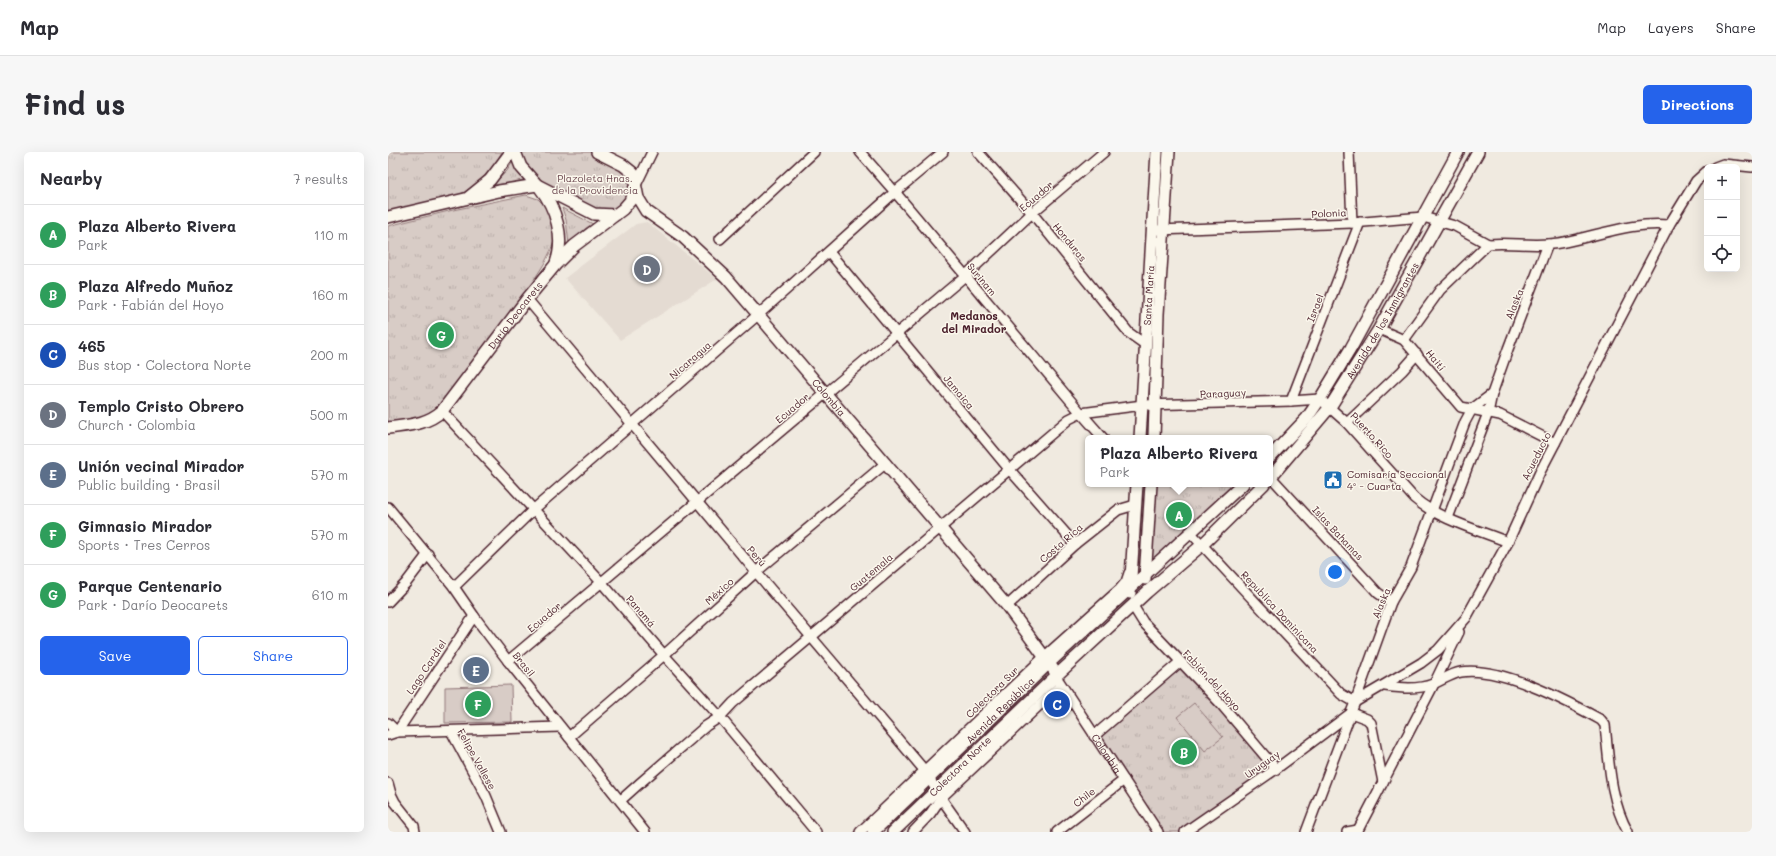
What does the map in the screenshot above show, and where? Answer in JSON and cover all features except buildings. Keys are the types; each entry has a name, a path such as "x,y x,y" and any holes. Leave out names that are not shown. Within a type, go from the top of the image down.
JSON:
{"street":[{"path":"464,200 490,180 510,152"},
{"path":"515,152 521,168 547,197 559,229 561,241 560,254 556,264"},
{"name":"Colombia","path":"597,152 623,165 632,173 638,198 646,211 683,237 711,262 759,314 1007,606 1047,659 1094,736 1158,832"},
{"path":"635,187 652,152"},
{"path":"720,239 814,152"},
{"name":"Surinam","path":"860,152 896,192 965,276 1100,435"},
{"name":"Nicaragua","path":"454,587 533,510 943,152"},
{"name":"Honduras","path":"978,152 1032,213 1129,332 1146,345"},
{"name":"Ecuador","path":"508,661 965,276 1032,213 1104,152"},
{"name":"Santa María","path":"1140,435 1157,152"},
{"name":"Santa María","path":"1154,435 1158,314 1169,152"},
{"path":"1349,152 1356,222"},
{"name":"Avenida de los Inmigrantes","path":"1273,454 1307,418 1320,399 1355,341 1458,152"},
{"name":"Avenida de los Inmigrantes","path":"1273,474 1330,407 1378,329 1478,152"},
{"path":"1740,166 1752,167"},
{"name":"Acueducto","path":"1355,702 1421,663 1438,650 1466,618 1508,542 1555,443 1669,225 1696,181 1704,174"},
{"path":"388,217 499,191 537,185 594,214 615,215"},
{"name":"Darío Deocarets","path":"388,428 421,424 433,419 442,411 527,299 556,264 574,246 615,215 630,201 635,187"},
{"name":"Polonia","path":"1152,230 1164,231 1423,218 1466,231 1488,244"},
{"name":"Israel","path":"1291,401 1356,222"},
{"path":"1404,340 1440,290 1488,244 1559,244 1639,226 1658,224 1669,225"},
{"name":"Alaska","path":"1448,518 1488,413 1492,394 1508,349 1548,244"},
{"name":"Jamaica","path":"829,252 1009,469 1075,544"},
{"name":"Perú","path":"527,299 927,774 965,832"},
{"name":"Haití","path":"1378,329 1404,340 1461,407 1500,415 1555,443"},
{"path":"1347,423 1402,371 1417,354"},
{"name":"Alaska","path":"1306,832 1391,602 1411,567 1466,422 1472,409 1492,394"},
{"name":"Paraguay","path":"1155,406 1320,399"},
{"name":"Puerto Rico","path":"1320,399 1347,423 1414,498 1432,510 1448,518 1508,542"},
{"name":"Guatemala","path":"621,800 640,782 706,726 720,717 733,703 1069,419 1081,413 1143,405 1155,406"},
{"name":"Panamá","path":"442,411 602,583 720,717 816,832"},
{"name":"México","path":"569,737 664,655 756,572 886,463"},
{"name":"Islas Bahamas","path":"1273,485 1378,593 1391,602"},
{"path":"1133,606 1129,590 1137,487"},
{"path":"1147,592 1144,576 1151,487"},
{"path":"1129,590 1240,487"},
{"name":"Avenida de los Inmigrantes","path":"1147,592 1202,545 1261,487"},
{"name":"Costa Rica","path":"1007,606 1075,544 1118,510 1135,505"},
{"name":"Brasil","path":"388,507 428,554 508,661 646,832"},
{"name":"Republica Dominicana","path":"1191,533 1341,694 1355,702"},
{"path":"388,602 406,583 428,554"},
{"path":"1047,659 1120,589 1126,582 1131,564"},
{"name":"Avenida República","path":"873,832 927,774 1047,659 1129,590"},
{"name":"Avenida República","path":"893,832 939,794 1059,680 1147,592"},
{"name":"Fabián del Hoyo","path":"1133,606 1143,622 1221,704 1276,769"},
{"name":"Lago Cardiel","path":"392,733 474,616"},
{"path":"1347,832 1357,831 1434,684 1466,618"},
{"path":"1094,736 1180,662"},
{"path":"1384,686 1417,688 1434,684 1449,675 1461,672 1482,672 1502,675 1530,685 1601,720 1605,725 1610,772 1617,806 1621,820 1628,832"},
{"path":"1351,713 1367,718 1371,723 1383,782"},
{"name":"Uruguay","path":"1185,832 1276,769 1351,713"},
{"path":"388,723 392,733"},
{"path":"451,731 560,727"},
{"name":"Felipe Vallese","path":"392,733 451,731 486,796 501,832"},
{"path":"860,832 927,774"},
{"name":"Chile","path":"1057,832 1124,780"},
{"path":"388,783 391,794 414,826 415,832"},
{"name":"Colectora Norte","path":"912,832 930,814 939,794"}],"shaded area":[{"path":"647,222 717,279 620,340 565,278 636,224"}],"green space":[{"path":"388,152 502,152 483,177 465,192 441,200 388,211"},
{"name":"Plazoleta Hnas. de la Providencia","path":"515,152 597,152 633,173 630,201 604,216 537,185"},
{"path":"513,161 519,175 524,180 491,186 507,171"},
{"path":"526,195 538,199 545,206 553,224 554,242 544,264 525,294 437,409 423,418 388,423 388,226 453,210"},
{"path":"562,208 593,224 586,228 569,244 566,220"},
{"path":"1151,487 1240,487 1144,575"},
{"path":"1180,662 1276,769 1185,832 1158,832 1094,736"},
{"path":"511,685 512,722 445,723 445,687"},
{"path":"1194,703 1223,737 1205,751 1177,717"}],"place":[{"name":"Templo Cristo Obrero","path":"647,269"},
{"name":"Parque Centenario","path":"441,335"},
{"name":"Comisaría Seccional 4º - Cuarta","path":"1333,480"},
{"name":"Plaza Alberto Rivera","path":"1179,515"},
{"name":"Unión vecinal Mirador","path":"476,670"},
{"name":"Gimnasio Mirador","path":"478,704"},
{"name":"465","path":"1057,704"},
{"name":"Plaza Alfredo Muñoz","path":"1184,752"}],"district":[{"name":"Medanos del Mirador","path":"974,321"}]}
